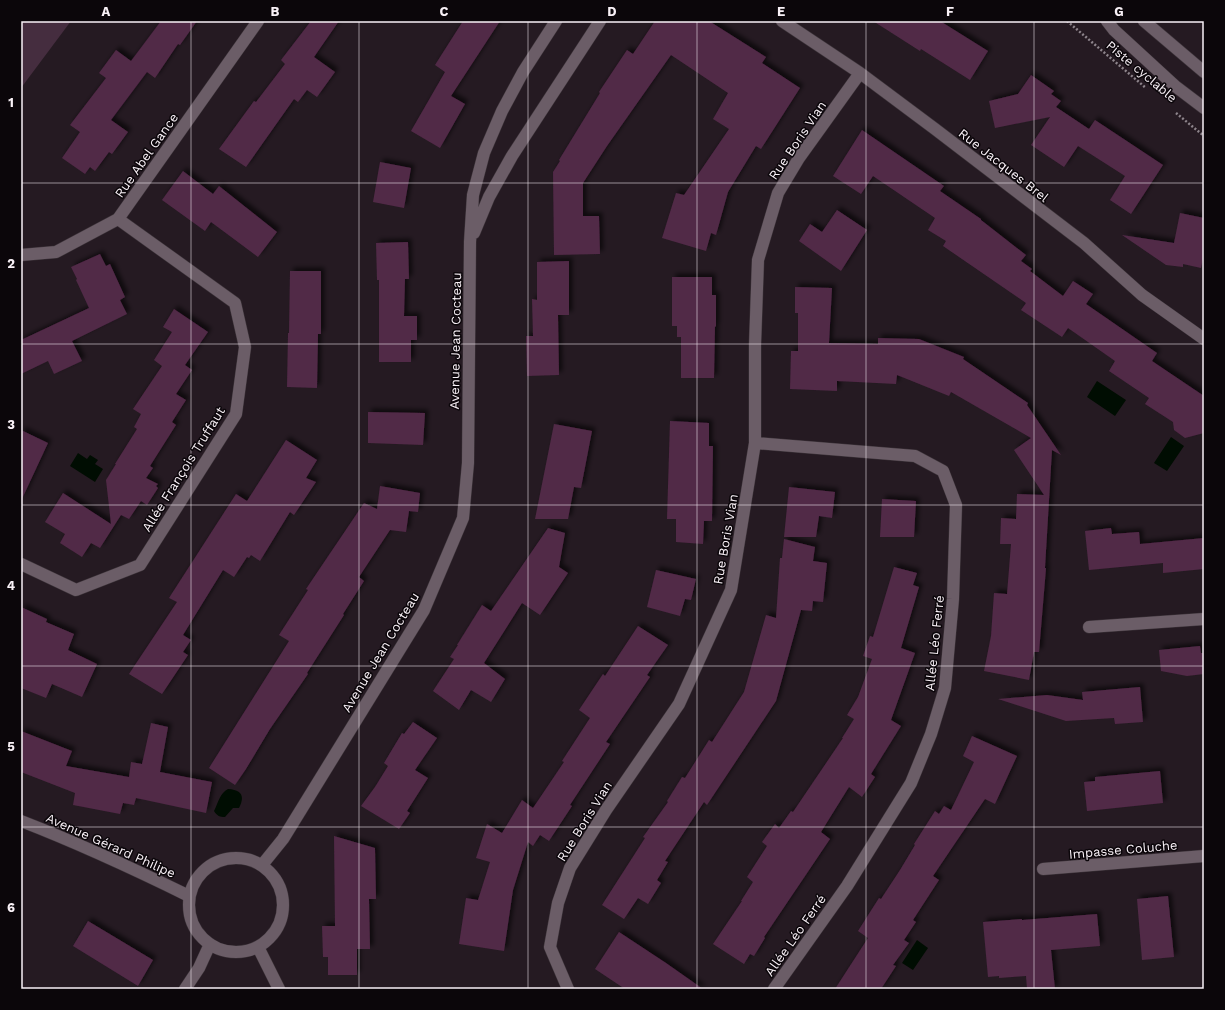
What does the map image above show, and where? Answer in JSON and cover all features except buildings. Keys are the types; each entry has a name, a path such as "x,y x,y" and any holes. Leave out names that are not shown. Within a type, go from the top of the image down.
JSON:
{"street":[{"name":"Rue Abel Gance","path":"21,255 56,252 118,219 258,21"},
{"name":"Avenue Jean Cocteau","path":"262,865 283,839 424,610 463,518 468,463 470,242 474,195 484,153 502,111 524,72 556,21"},
{"name":"Avenue Jean Cocteau","path":"470,242 489,197 512,156 600,21"},
{"name":"Rue Jacques Brel","path":"782,21 860,73 1084,243 1142,295 1204,339"},
{"path":"1107,21 1114,30 1175,86 1204,108"},
{"path":"1144,21 1204,72"},
{"name":"Rue Boris Vian","path":"568,989 550,947 558,903 570,868 606,810 679,704 731,590 754,443 758,260 778,193 799,158 860,73"},
{"name":"Allée François Truffaut","path":"21,564 76,590 140,566 236,414 245,347 235,303 118,219"},
{"name":"Allée Léo Ferré","path":"754,443 915,456 943,471 956,505 953,599 945,688 931,734 911,783 903,796 847,886 774,989"},
{"path":"1089,627 1204,618"},
{"name":"Avenue Gérard Philipe","path":"21,821 69,840 134,869 189,896"},
{"name":"Impasse Coluche","path":"1043,869 1204,856"},
{"path":"232,857 248,859 262,865 274,876 282,891 284,907 280,923 271,937 258,947 246,951 234,952 221,950 210,944 199,935 192,924 188,910 189,896 194,881 204,869 217,861 232,857"},
{"path":"185,989 199,968 210,944"},
{"path":"258,947 279,989"}],"path":[{"name":"Piste cyclable","path":"1067,21 1149,90"},
{"name":"Piste cyclable","path":"1173,110 1204,136"}],"shaded area":[{"path":"21,21 71,21 21,88"},
{"path":"1097,381 1126,400 1115,416 1087,397"},
{"path":"1171,437 1184,446 1167,471 1154,463"},
{"path":"78,453 87,459 90,455 98,460 95,464 103,469 95,482 70,466"},
{"path":"228,789 241,794 241,804 239,808 233,808 225,817 220,816 214,811 221,796"},
{"path":"917,940 928,948 913,970 902,963"}]}
